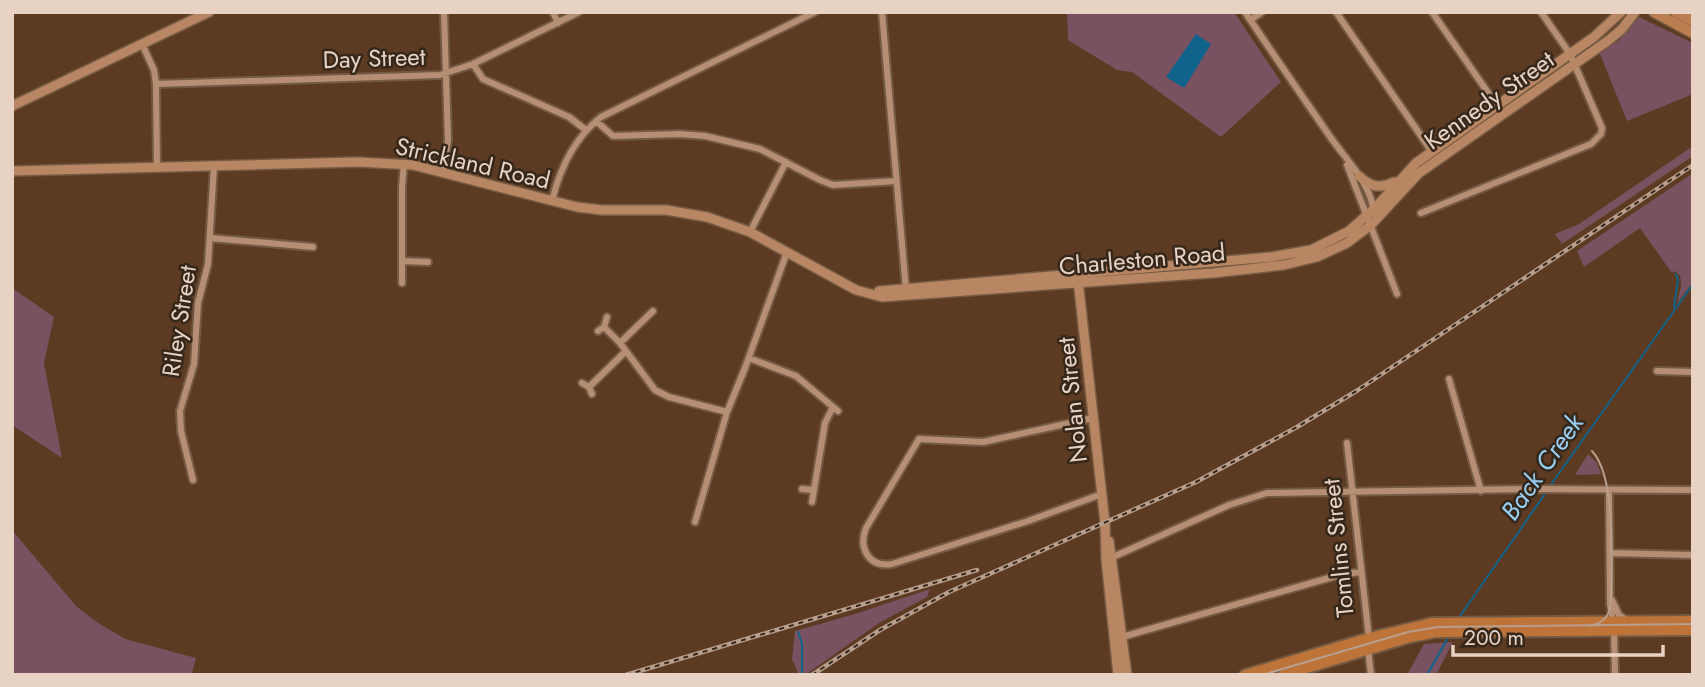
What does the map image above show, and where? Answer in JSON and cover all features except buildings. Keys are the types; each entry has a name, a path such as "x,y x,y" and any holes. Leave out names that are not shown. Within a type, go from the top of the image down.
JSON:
{"highway":[{"path":"1614,626 1631,621 1693,621"},
{"path":"1283,675 1421,625 1614,626 1693,631"},
{"path":"1245,675 1368,644"}],"main road":[{"path":"1654,12 1693,33"},
{"path":"1676,12 1693,21"}],"street":[{"path":"12,106 209,12"},
{"path":"443,172 448,140 444,12"},
{"path":"553,12 558,23"},
{"name":"Day Street","path":"156,84 446,74 473,64 579,12"},
{"path":"552,201 568,157 586,130 612,109 815,12"},
{"path":"882,12 907,293"},
{"path":"1245,12 1359,176 1368,191 1371,218"},
{"path":"1250,20 1262,12"},
{"path":"1336,12 1432,152"},
{"path":"1432,12 1500,110"},
{"path":"1421,212 1597,140 1602,130 1575,64 1541,12"},
{"name":"Kennedy Street","path":"1371,218 1419,173 1598,34 1621,12"},
{"name":"Kennedy Street","path":"1371,218 1400,179 1432,152 1575,64 1617,34 1635,12"},
{"path":"142,44 156,84 157,167"},
{"path":"473,64 484,79 573,119 586,130"},
{"path":"596,121 614,136 705,136 760,149 833,185 896,181"},
{"path":"1340,152 1371,218 1397,294"},
{"path":"750,232 786,162"},
{"path":"402,283 401,199 404,163"},
{"name":"Strickland Road","path":"12,171 404,163 592,209 677,211 707,217 750,232 845,283 907,293"},
{"name":"Strickland Road","path":"12,164 34,170"},
{"name":"Riley Street","path":"193,480 181,431 180,411 194,365 198,303 208,264 214,166"},
{"path":"1359,176 1376,187 1400,179"},
{"name":"Charleston Road","path":"907,293 1077,272 1271,257 1303,252 1336,239 1371,218"},
{"name":"Charleston Road","path":"907,293 1078,284 1213,273 1307,261 1339,247 1371,218"},
{"path":"210,238 313,247"},
{"path":"695,522 727,412 787,252"},
{"path":"402,261 428,262"},
{"path":"1138,268 1139,278"},
{"name":"Nolan Street","path":"1077,272 1118,637 1118,675"},
{"path":"620,343 653,311"},
{"path":"607,317 601,329 620,343 652,386 669,397 727,412"},
{"path":"582,383 591,391 626,351"},
{"path":"749,358 796,376 835,409 825,422 811,502"},
{"path":"1657,372 1693,372"},
{"path":"1449,379 1481,491"},
{"path":"1093,418 1078,419 983,442 917,440 864,533 863,542 866,552 880,565 905,560 1102,494"},
{"name":"Tomlins Street","path":"1347,443 1371,675"},
{"path":"802,489 813,490"},
{"path":"1109,558 1229,505 1253,496 1280,492 1693,490"},
{"path":"1609,491 1615,675"},
{"path":"1611,553 1693,555"},
{"path":"1118,637 1343,574 1361,572"},
{"path":"1611,595 1619,615 1631,621"},
{"name":"Nolan Street","path":"1118,637 1127,675"}],"shaded area":[{"path":"1067,12 1234,12 1281,82 1221,137 1132,72 1117,70 1068,40"},
{"path":"1639,17 1693,43 1693,94 1627,121 1600,54 1619,40"},
{"path":"1693,146 1693,156 1562,244 1555,234 1579,224"},
{"path":"1693,173 1693,282 1677,303 1680,278 1675,271 1672,273 1640,228 1584,267 1577,251"},
{"path":"12,288 54,317 44,363 62,458 12,425"},
{"path":"1588,454 1597,463 1601,474 1575,475"},
{"path":"12,530 76,606 95,621 125,639 196,658 192,673 197,675 12,675"},
{"path":"930,589 927,597 879,623 805,675 799,675 792,659 795,631"},
{"path":"1453,642 1436,675 1407,675 1424,644"}],"water":[{"path":"1196,34 1211,44 1185,87 1182,87 1166,77"}],"waterway":[{"path":"1674,307 1678,280 1676,274"},
{"name":"Back Creek","path":"1550,486 1693,284"},
{"name":"Back Creek","path":"1458,619 1547,491"},
{"path":"798,632 802,643 802,674"},
{"name":"Back Creek","path":"1427,675 1449,636"}],"tram line":[{"path":"1591,626 1604,619 1610,609 1612,564 1606,480 1592,451"},
{"path":"1262,675 1408,632 1438,627 1693,624"}],"railway":[{"path":"812,675 880,630 949,592 1196,482 1297,427 1358,390 1693,165"},
{"path":"626,675 977,570"}]}
